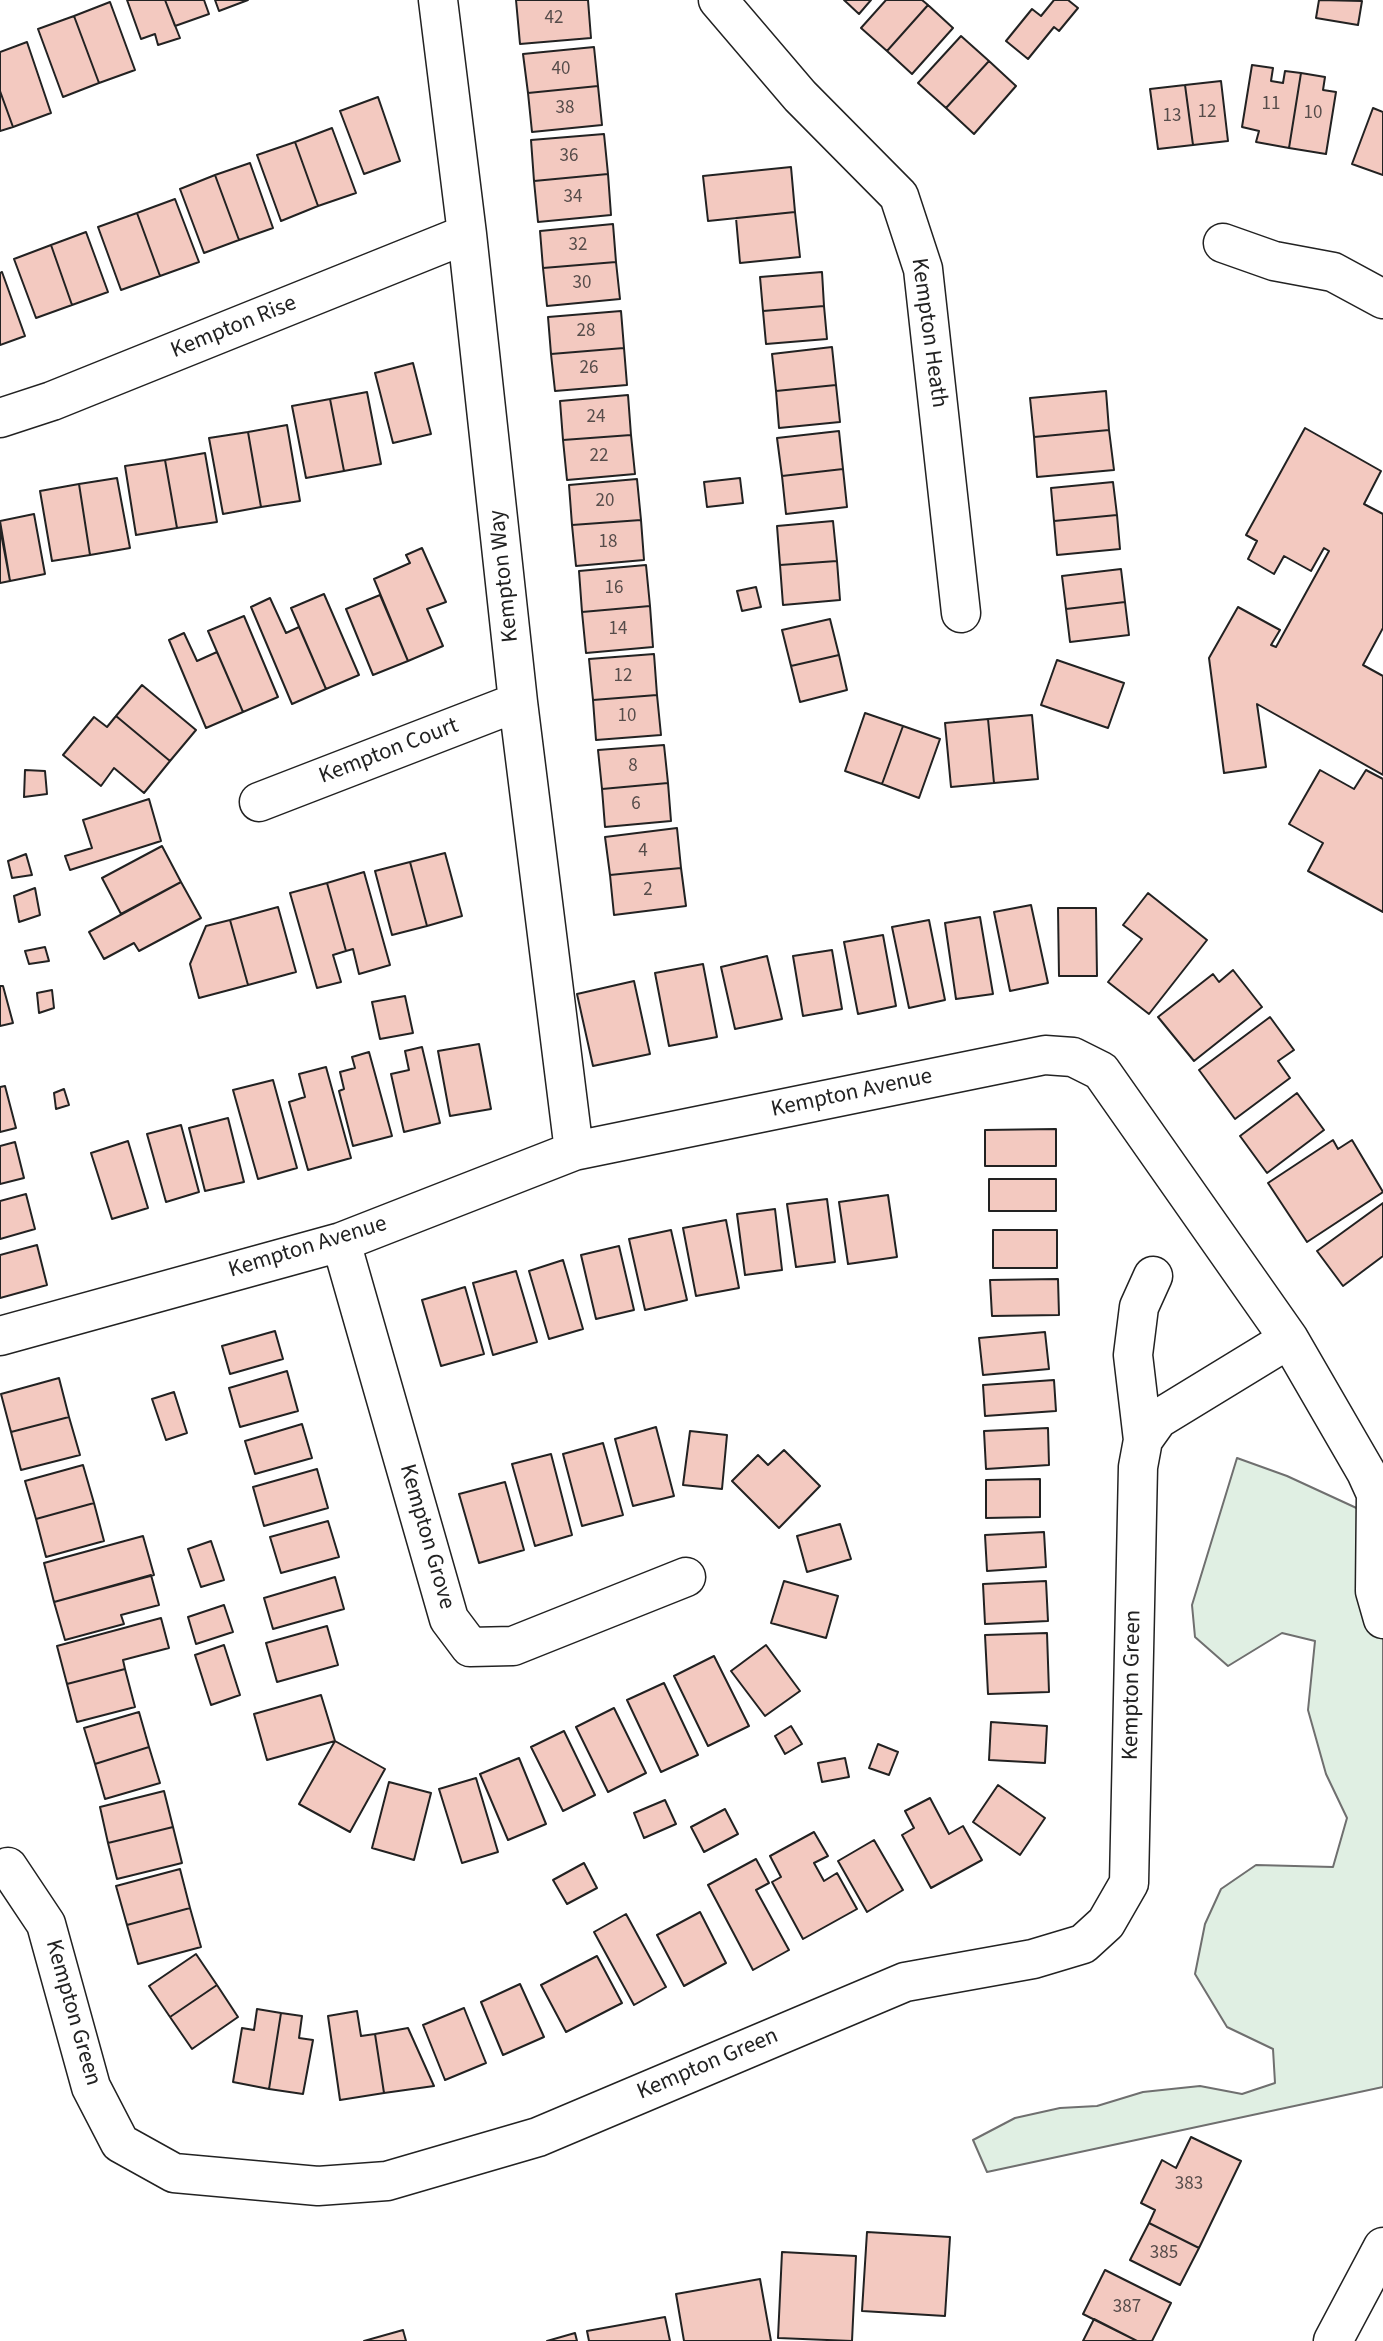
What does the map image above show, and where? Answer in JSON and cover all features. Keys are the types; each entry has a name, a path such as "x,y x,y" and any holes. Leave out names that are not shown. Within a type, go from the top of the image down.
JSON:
{"street":[{"name":"Kempton Way","path":"438,0 467,234 518,702 574,1151"},
{"name":"Kempton Heath","path":"718,0 800,96 899,196 923,269 961,613"},
{"name":"Kempton Rise","path":"0,418 52,401 467,234"},
{"path":"1223,243 1275,261 1333,272 1383,299"},
{"name":"Kempton Court","path":"259,802 518,702"},
{"name":"Kempton Avenue","path":"0,1336 341,1242 574,1151 1045,1055 1073,1057 1101,1071 1289,1339 1366,1472 1376,1494 1375,1591 1383,1619"},
{"name":"Kempton Grove","path":"341,1242 449,1619 470,1647 513,1646 686,1577"},
{"name":"Kempton Green","path":"8,1867 46,1924 91,2087 120,2143 174,2173 318,2186 387,2180 538,2137 905,1982 1033,1959 1083,1944 1105,1923 1129,1883 1138,1467 1143,1440 1133,1354 1139,1307 1153,1276"},
{"path":"1143,1440 1158,1419 1289,1339"},
{"path":"1333,2341 1383,2247"}],"green space":[{"path":"1237,1458 1287,1476 1376,1517 1383,1517 1383,2087 987,2172 973,2140 1015,2118 1060,2108 1097,2106 1143,2092 1200,2086 1242,2094 1275,2083 1273,2049 1227,2027 1195,1974 1205,1924 1221,1889 1256,1865 1333,1867 1347,1818 1326,1774 1308,1710 1315,1641 1282,1633 1228,1666 1195,1637 1192,1605"}],"building":[{"path":"127,0 165,0 180,38 158,45 155,34 141,39"},
{"path":"165,0 204,0 209,14 175,26"},
{"path":"215,0 248,0 219,11"},
{"path":"516,0 588,0 591,38 520,44"},
{"path":"844,0 871,0 859,14"},
{"path":"886,0 922,0 928,5 887,51 861,28"},
{"path":"1054,0 1068,0 1078,8 1059,31 1054,27 1028,59 1006,41 1032,9 1041,16"},
{"path":"1319,0 1362,1 1358,25 1316,18"},
{"path":"110,2 135,70 99,83 74,16"},
{"path":"928,5 953,28 912,74 887,51"},
{"path":"74,16 99,83 63,97 38,29"},
{"path":"961,36 989,61 946,108 918,83"},
{"path":"27,42 51,113 13,127 0,91 0,52"},
{"path":"594,47 598,86 528,93 523,54"},
{"path":"989,61 1016,86 974,134 946,108"},
{"path":"1252,65 1273,68 1271,81 1283,83 1285,71 1301,73 1289,148 1256,142 1259,131 1242,127"},
{"path":"1301,73 1325,77 1323,90 1336,92 1326,154 1289,148"},
{"path":"1221,81 1228,141 1193,145 1185,85"},
{"path":"1185,85 1193,145 1158,149 1150,89"},
{"path":"598,86 602,125 532,132 528,93"},
{"path":"0,91 13,127 0,131"},
{"path":"378,97 400,161 364,174 340,111"},
{"path":"1373,108 1383,112 1383,175 1352,164"},
{"path":"332,128 356,193 318,206 295,142"},
{"path":"604,134 608,174 534,181 531,140"},
{"path":"295,142 318,206 281,221 257,155"},
{"path":"250,163 273,228 239,240 215,175"},
{"path":"791,167 795,212 708,221 703,176"},
{"path":"608,174 611,215 538,222 534,181"},
{"path":"215,175 239,240 204,253 180,189"},
{"path":"175,199 199,262 160,276 137,213"},
{"path":"795,212 800,257 740,263 736,218"},
{"path":"137,213 160,276 121,290 98,227"},
{"path":"613,224 616,262 543,268 540,231"},
{"path":"86,232 108,292 72,305 51,245"},
{"path":"51,245 72,305 36,318 14,259"},
{"path":"616,262 620,299 547,306 543,268"},
{"path":"2,272 25,336 0,345 0,273"},
{"path":"822,272 824,306 763,311 760,277"},
{"path":"824,306 827,339 766,344 763,311"},
{"path":"621,311 624,348 551,354 548,317"},
{"path":"832,347 836,385 776,391 772,354"},
{"path":"624,348 627,385 555,391 551,354"},
{"path":"413,363 431,434 393,443 375,373"},
{"path":"836,385 840,422 779,428 776,391"},
{"path":"1106,391 1109,430 1034,437 1030,398"},
{"path":"367,392 381,464 344,471 330,399"},
{"path":"628,395 631,435 563,440 560,401"},
{"path":"330,399 344,471 306,478 292,406"},
{"path":"287,425 300,501 261,507 248,432"},
{"path":"1305,428 1381,471 1364,504 1383,514 1383,628 1363,665 1383,676 1383,775 1257,704 1266,767 1224,773 1209,658 1238,607 1280,630 1271,645 1276,647 1329,551 1324,548 1311,571 1284,556 1274,574 1248,559 1257,541 1246,535"},
{"path":"1109,430 1114,470 1037,477 1034,437"},
{"path":"839,431 843,469 782,476 777,438"},
{"path":"248,432 261,507 223,514 209,438"},
{"path":"631,435 635,474 567,480 563,440"},
{"path":"205,453 217,522 177,528 165,460"},
{"path":"165,460 177,528 136,535 125,466"},
{"path":"843,469 847,507 786,514 782,476"},
{"path":"117,478 130,548 90,555 79,484"},
{"path":"740,478 743,503 707,507 704,482"},
{"path":"637,479 641,520 572,525 569,485"},
{"path":"1113,482 1117,515 1054,521 1051,488"},
{"path":"79,484 90,555 52,561 40,491"},
{"path":"34,514 45,574 10,581 0,521"},
{"path":"1117,515 1120,549 1057,555 1054,521"},
{"path":"641,520 644,560 576,566 572,525"},
{"path":"833,521 837,561 780,565 777,526"},
{"path":"0,528 10,581 0,583"},
{"path":"422,548 446,602 427,609 443,646 408,661 374,579 410,563 406,555"},
{"path":"837,561 840,600 783,605 780,565"},
{"path":"646,565 650,606 582,612 579,571"},
{"path":"1121,569 1125,602 1066,609 1062,576"},
{"path":"756,587 761,607 742,611 737,591"},
{"path":"324,594 359,675 326,689 291,608"},
{"path":"380,595 408,661 373,675 346,609"},
{"path":"270,598 286,633 299,627 326,689 292,704 251,607"},
{"path":"1125,602 1129,635 1070,642 1066,609"},
{"path":"650,606 653,647 586,653 582,612"},
{"path":"244,616 278,697 243,712 208,631"},
{"path":"830,619 839,655 791,666 782,630"},
{"path":"184,633 197,661 217,652 243,712 206,728 169,640"},
{"path":"654,654 657,695 593,700 589,659"},
{"path":"839,655 847,690 800,702 791,666"},
{"path":"1057,660 1124,683 1108,728 1041,705"},
{"path":"142,685 196,730 170,761 116,716"},
{"path":"657,695 661,735 596,740 593,700"},
{"path":"865,713 903,726 882,784 845,771"},
{"path":"1032,715 1038,779 994,783 988,719"},
{"path":"116,716 170,761 144,793 114,768 101,786 63,755 94,717 107,727"},
{"path":"988,719 994,783 951,787 945,723"},
{"path":"903,726 940,739 919,798 882,784"},
{"path":"664,745 668,783 602,789 598,750"},
{"path":"25,770 45,771 47,794 24,797"},
{"path":"1320,770 1354,789 1366,770 1383,779 1383,912 1308,871 1323,843 1289,824"},
{"path":"668,783 671,821 605,827 602,789"},
{"path":"149,799 161,841 70,870 65,856 92,848 83,820"},
{"path":"677,828 681,868 610,875 605,837"},
{"path":"162,846 181,882 121,914 102,878"},
{"path":"445,853 462,916 427,926 410,862"},
{"path":"26,854 32,875 12,878 8,861"},
{"path":"410,862 427,926 392,935 375,871"},
{"path":"681,868 686,906 614,915 610,875"},
{"path":"364,872 390,965 359,974 353,949 346,951 327,883"},
{"path":"181,882 201,918 139,951 134,943 104,959 89,932"},
{"path":"327,883 346,951 333,955 341,982 317,988 290,893"},
{"path":"35,888 40,915 19,922 14,896"},
{"path":"1148,893 1207,940 1149,1014 1108,982 1142,939 1123,925"},
{"path":"1031,905 1048,983 1010,991 994,912"},
{"path":"278,907 296,972 248,985 230,920"},
{"path":"1058,908 1096,908 1097,976 1059,976"},
{"path":"980,917 993,994 956,999 945,923"},
{"path":"230,920 248,985 199,998 190,964 206,926"},
{"path":"929,920 945,1000 909,1008 892,927"},
{"path":"883,935 896,1006 858,1014 844,942"},
{"path":"45,947 49,961 29,964 25,951"},
{"path":"832,950 842,1009 803,1016 793,956"},
{"path":"767,956 782,1019 735,1029 721,967"},
{"path":"703,964 717,1037 669,1046 655,973"},
{"path":"1233,970 1262,1007 1194,1061 1158,1017 1213,974 1219,982"},
{"path":"634,981 650,1054 593,1066 577,994"},
{"path":"0,986 3,986 13,1023 0,1026"},
{"path":"52,990 54,1008 39,1013 37,993"},
{"path":"405,996 413,1033 380,1039 372,1002"},
{"path":"1270,1017 1294,1050 1278,1061 1290,1078 1235,1119 1199,1070"},
{"path":"479,1044 491,1109 450,1116 438,1051"},
{"path":"422,1047 440,1123 404,1132 391,1074 409,1070 405,1051"},
{"path":"369,1052 392,1136 353,1146 339,1091 344,1089 340,1072 355,1068 352,1057"},
{"path":"326,1067 351,1158 308,1170 289,1102 305,1097 299,1074"},
{"path":"273,1080 297,1168 258,1179 233,1090"},
{"path":"5,1086 16,1128 0,1132 0,1087"},
{"path":"64,1089 69,1105 56,1109 54,1093"},
{"path":"1297,1093 1324,1130 1267,1173 1240,1136"},
{"path":"228,1118 244,1182 205,1191 189,1128"},
{"path":"181,1125 199,1192 166,1202 147,1134"},
{"path":"1056,1129 1056,1166 985,1166 985,1130"},
{"path":"1333,1140 1338,1149 1352,1140 1383,1192 1307,1242 1268,1183"},
{"path":"128,1141 148,1208 112,1219 91,1153"},
{"path":"15,1142 24,1178 0,1184 0,1146"},
{"path":"989,1179 1056,1179 1056,1211 989,1211"},
{"path":"26,1194 35,1229 0,1239 0,1201"},
{"path":"888,1195 897,1257 848,1264 839,1202"},
{"path":"827,1199 835,1262 796,1267 787,1204"},
{"path":"1383,1203 1383,1256 1343,1286 1317,1251"},
{"path":"775,1209 782,1270 745,1275 737,1214"},
{"path":"726,1220 739,1288 696,1296 683,1228"},
{"path":"671,1230 687,1300 645,1310 629,1239"},
{"path":"993,1230 1057,1230 1057,1268 993,1268"},
{"path":"37,1245 47,1285 0,1298 0,1255"},
{"path":"619,1246 634,1310 596,1319 581,1255"},
{"path":"563,1260 583,1329 549,1339 529,1271"},
{"path":"516,1271 537,1342 493,1355 473,1283"},
{"path":"1058,1279 1059,1315 992,1316 990,1280"},
{"path":"465,1287 484,1354 441,1366 422,1300"},
{"path":"275,1331 283,1359 230,1374 222,1346"},
{"path":"1045,1332 1049,1369 983,1375 979,1338"},
{"path":"287,1371 298,1411 240,1427 229,1388"},
{"path":"59,1378 69,1417 11,1432 1,1394"},
{"path":"1054,1380 1056,1411 985,1416 983,1385"},
{"path":"174,1392 187,1433 166,1440 152,1399"},
{"path":"69,1417 80,1455 21,1470 11,1432"},
{"path":"302,1424 312,1458 255,1474 245,1441"},
{"path":"656,1427 674,1496 633,1506 615,1439"},
{"path":"1048,1428 1049,1465 986,1469 984,1431"},
{"path":"690,1431 727,1435 722,1489 683,1485"},
{"path":"603,1443 623,1515 582,1526 563,1454"},
{"path":"784,1450 820,1486 779,1528 732,1481 758,1455 768,1465"},
{"path":"551,1454 572,1535 535,1546 512,1464"},
{"path":"83,1465 94,1503 36,1519 25,1481"},
{"path":"317,1469 328,1508 264,1526 253,1487"},
{"path":"1040,1479 1040,1517 986,1518 986,1480"},
{"path":"505,1482 524,1550 479,1563 459,1494"},
{"path":"94,1503 104,1541 46,1557 36,1519"},
{"path":"328,1521 339,1557 281,1573 270,1537"},
{"path":"840,1524 851,1559 807,1572 797,1536"},
{"path":"1044,1532 1046,1567 987,1571 985,1535"},
{"path":"143,1536 154,1575 54,1602 44,1563"},
{"path":"211,1541 224,1580 201,1587 188,1549"},
{"path":"151,1575 159,1605 121,1615 124,1624 65,1640 54,1602"},
{"path":"335,1577 344,1609 273,1629 264,1598"},
{"path":"784,1581 838,1596 826,1638 771,1623"},
{"path":"1046,1581 1048,1621 985,1624 983,1584"},
{"path":"224,1605 233,1632 196,1644 188,1617"},
{"path":"161,1618 169,1648 123,1660 125,1669 67,1684 57,1646"},
{"path":"327,1626 338,1665 277,1682 266,1643"},
{"path":"1047,1633 1049,1692 988,1694 985,1635"},
{"path":"224,1645 240,1695 211,1705 195,1655"},
{"path":"766,1645 800,1691 765,1716 731,1671"},
{"path":"714,1656 749,1726 708,1746 674,1676"},
{"path":"125,1669 135,1707 77,1722 67,1684"},
{"path":"664,1683 698,1755 661,1772 627,1700"},
{"path":"321,1695 335,1741 267,1760 254,1714"},
{"path":"614,1708 646,1773 608,1792 576,1727"},
{"path":"139,1712 149,1747 95,1764 84,1728"},
{"path":"991,1722 1047,1726 1045,1763 989,1760"},
{"path":"791,1726 802,1744 785,1754 775,1736"},
{"path":"564,1731 595,1795 563,1811 531,1747"},
{"path":"335,1741 385,1769 350,1832 299,1804"},
{"path":"878,1744 898,1752 889,1775 869,1768"},
{"path":"149,1747 160,1783 105,1799 95,1764"},
{"path":"519,1758 546,1824 508,1840 480,1774"},
{"path":"845,1758 849,1777 822,1782 818,1763"},
{"path":"476,1778 498,1852 462,1863 439,1789"},
{"path":"389,1782 431,1793 414,1860 372,1848"},
{"path":"998,1785 1045,1818 1020,1855 973,1822"},
{"path":"164,1791 173,1827 108,1843 100,1807"},
{"path":"930,1798 949,1834 963,1826 982,1860 931,1888 902,1835 914,1828 905,1811"},
{"path":"665,1800 676,1824 644,1838 634,1813"},
{"path":"725,1809 738,1834 704,1852 691,1827"},
{"path":"173,1827 182,1863 117,1879 108,1843"},
{"path":"814,1832 828,1856 814,1863 824,1881 837,1873 857,1909 803,1939 772,1882 781,1877 770,1856"},
{"path":"874,1840 903,1890 867,1912 838,1861"},
{"path":"756,1859 769,1883 756,1890 789,1950 753,1970 708,1885"},
{"path":"584,1863 597,1888 567,1904 553,1880"},
{"path":"180,1869 190,1908 127,1925 116,1886"},
{"path":"190,1908 201,1947 138,1964 127,1925"},
{"path":"700,1912 726,1963 684,1986 657,1935"},
{"path":"626,1914 666,1987 634,2005 594,1932"},
{"path":"196,1954 217,1985 170,2017 149,1986"},
{"path":"597,1956 622,2003 566,2032 541,1985"},
{"path":"520,1984 544,2037 503,2055 481,2002"},
{"path":"217,1985 238,2017 192,2049 170,2017"},
{"path":"464,2008 486,2063 445,2080 423,2025"},
{"path":"257,2009 281,2013 269,2089 233,2082 242,2028 254,2030"},
{"path":"357,2011 361,2036 375,2034 384,2093 340,2100 328,2016"},
{"path":"281,2013 302,2016 299,2038 313,2040 303,2094 269,2089"},
{"path":"408,2028 434,2086 384,2093 375,2034"},
{"path":"1191,2137 1241,2161 1199,2248 1149,2223 1155,2210 1141,2203 1162,2160 1176,2168"},
{"path":"1149,2223 1199,2248 1180,2285 1130,2260"},
{"path":"867,2232 950,2237 945,2316 862,2311"},
{"path":"782,2252 856,2256 852,2341 778,2338"},
{"path":"1105,2270 1171,2303 1152,2341 1137,2341 1083,2314"},
{"path":"760,2279 771,2341 684,2341 676,2294"},
{"path":"665,2317 670,2341 589,2341 587,2331"},
{"path":"1094,2319 1137,2341 1083,2341"},
{"path":"403,2330 406,2341 364,2341"},
{"path":"575,2333 577,2341 547,2341"}]}
